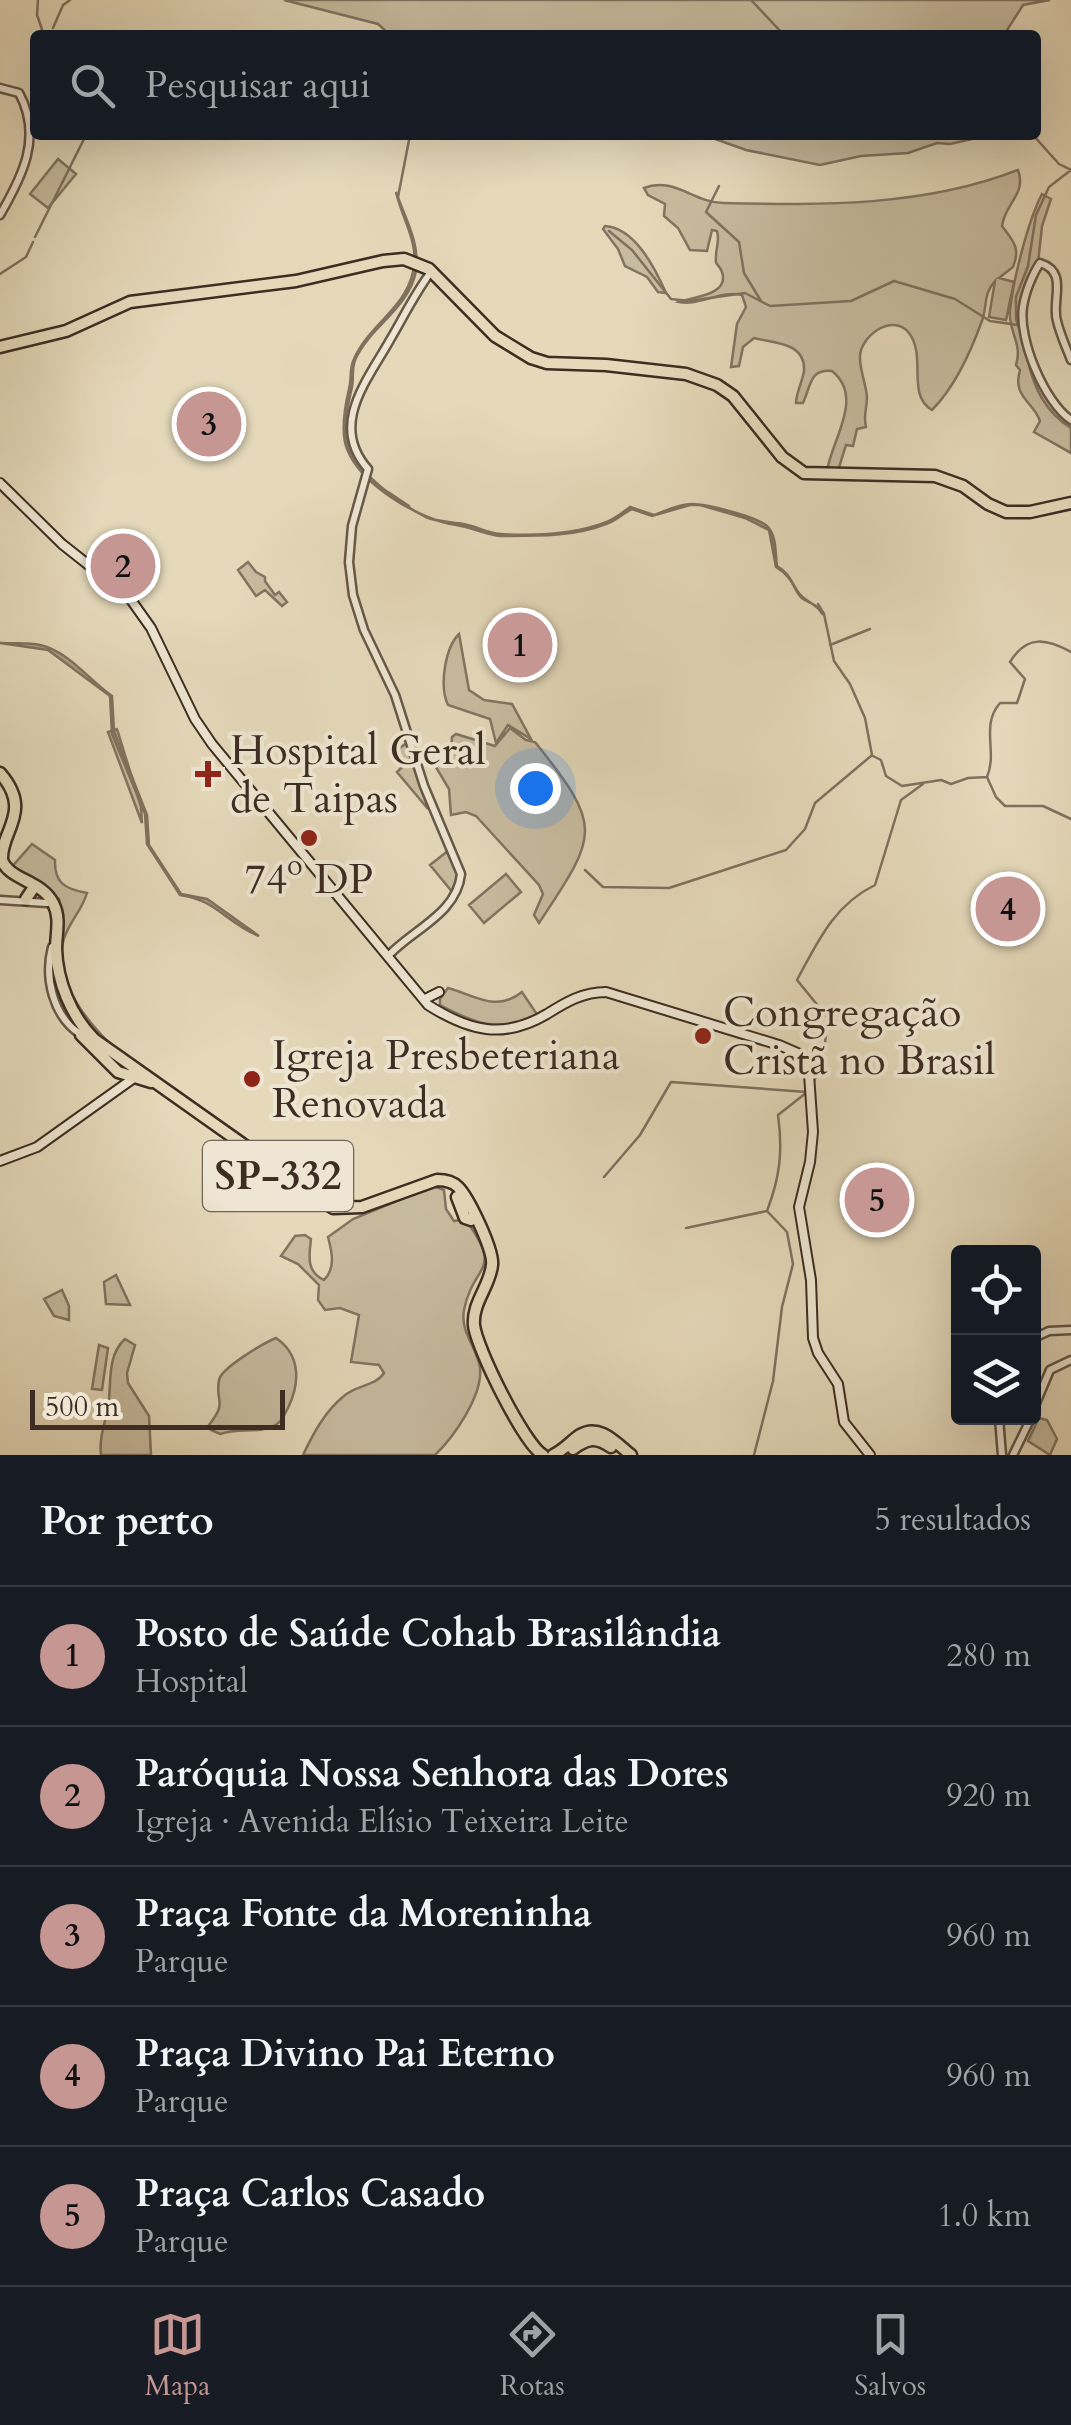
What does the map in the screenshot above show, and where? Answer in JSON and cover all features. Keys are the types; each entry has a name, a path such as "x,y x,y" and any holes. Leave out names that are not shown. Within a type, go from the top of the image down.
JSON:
{"main road":[{"path":"0,347 66,331 113,308 141,300 296,281 386,260 417,263 500,340 531,358 547,363 606,364 686,374 717,384 733,396 786,462 804,473 935,476 964,486 1006,512 1030,512 1071,503"},
{"path":"0,481 71,547 131,593 159,632 201,722 389,955 427,998 463,1023"},
{"path":"0,481 62,544 128,595 150,628 194,719 212,744 421,999 463,1023 494,1030 517,1029 576,996 606,992 802,1055 809,1074 813,1132 799,1208 812,1280 813,1338 838,1384 844,1422 870,1455"},
{"path":"0,776 10,806 0,838"},
{"path":"0,776 9,786 13,805 1,848 2,860 9,870 38,886 42,895"},
{"path":"0,865 42,895"},
{"path":"25,900 42,895"},
{"name":"SP-332","path":"42,895 58,903 56,954 68,1002 98,1047"},
{"name":"SP-332","path":"42,895 53,922 52,948 60,994 80,1034 131,1072 333,1208 362,1207 437,1180 456,1185 492,1258 491,1272 475,1310 477,1339 522,1431 543,1455"},
{"path":"427,998 439,992"},
{"path":"0,1161 32,1151 76,1120 131,1072"},
{"name":"SP-332","path":"131,1072 332,1213 366,1212 437,1184 455,1192 465,1218 485,1247 488,1266 470,1310 470,1330 506,1412 533,1455"},
{"path":"564,1455 587,1438 588,1432"},
{"path":"554,1455 588,1432 604,1434 631,1455"},
{"path":"576,1446 596,1439 623,1455"}],"street":[{"path":"0,88 20,93 27,110 30,142 26,166 0,216"},
{"path":"1071,359 1055,315 1057,280 1048,266 1040,264 1023,305 1024,325 1040,378 1056,407 1071,420"},
{"path":"389,955 452,896 458,874 424,796 391,694 360,630 350,595 348,530 366,467 351,436 353,405 431,272"},
{"path":"0,900 42,895"},
{"path":"1040,1335 1071,1330"},
{"path":"1041,1391 1050,1370 1071,1360"},
{"path":"1000,1425 1002,1455"},
{"path":"1014,1455 1027,1425"}],"shaded area":[{"path":"284,0 1050,0 1023,5 1007,30 385,30 378,24"},
{"path":"718,140 968,140 820,165 746,150"},
{"path":"58,159 76,174 48,208 30,194"},
{"path":"1018,170 1020,186 1002,226 1015,245 1016,255 1013,267 999,278 1014,282 1006,320 989,317 995,281 956,379 932,410 920,395 917,353 909,333 894,325 871,335 860,358 867,397 866,427 857,429 853,446 846,445 837,474 831,473 828,466 846,404 841,381 832,371 819,373 803,403 796,403 804,371 800,354 787,346 754,338 743,347 739,366 731,367 737,324 746,307 742,295 679,302 709,294 721,286 722,272 716,262 717,231 712,230 707,251 690,250 678,228 664,216 665,204 648,195 644,188 665,185 723,203 835,203 946,191"},
{"path":"396,192 414,241 416,271 406,296 356,358 345,432 348,447 360,467 415,511 393,499 365,475 347,449 344,434 345,411 354,359 360,347 402,297 413,272 412,242"},
{"path":"1042,194 1051,199 1042,226 1038,263 1028,286 1023,327 1045,392 1071,422 1071,453 1034,432 1040,421 1019,387 1018,351 1010,318 1022,251"},
{"path":"616,228 635,241 666,293 658,292 647,277 625,266 603,229"},
{"path":"699,505 652,516 632,509 610,523 580,531 554,535 527,536 495,535 439,521 495,533 539,535 592,527 630,507 654,515 677,506"},
{"path":"702,506 754,519 768,527 774,540 777,566 800,595 814,605 800,596 776,567 769,530 745,518"},
{"path":"248,562 265,577 275,595 279,592 287,602 282,606 265,590 256,596 238,570"},
{"path":"459,634 469,690 484,700 512,704 531,739 508,725 496,743 490,719 448,705 445,668"},
{"path":"0,643 50,648 112,696 114,731 147,815 149,845 181,894 207,899 259,936 213,907 180,895 147,844 145,814 112,734 110,696 48,650"},
{"path":"510,728 535,742 557,771 573,794 585,831 573,869 539,923 534,915 543,894 539,885 476,816 466,812 451,815 449,789 434,764 451,755 452,737 456,734 495,746"},
{"path":"117,729 141,807 142,823 108,732"},
{"path":"407,743 428,809 397,772 402,767 392,753"},
{"path":"32,844 55,860 62,884 87,893 63,942 64,974 88,1019 122,1055 85,1023 68,995 59,964 59,899 10,869"},
{"path":"449,850 459,876 454,894 430,865"},
{"path":"506,874 521,892 484,923 469,905"},
{"path":"448,988 494,1002 522,992 538,1016 499,1025 477,1021 440,1005"},
{"path":"884,1182 880,1217 856,1221"},
{"path":"433,1186 444,1190 446,1209 454,1221 465,1219 477,1236 485,1259 468,1295 463,1318 480,1368 472,1403 435,1455 303,1455 337,1402 384,1373 379,1365 351,1362 359,1315 340,1308 325,1310 318,1300 319,1285 298,1264 281,1256 295,1236 305,1235 311,1239 311,1268 324,1280 332,1265 328,1237 353,1219"},
{"path":"116,1275 130,1305 106,1304 104,1282"},
{"path":"62,1290 69,1306 69,1320 54,1316 44,1299"},
{"path":"276,1338 290,1353 296,1370 295,1389 282,1418 261,1430 220,1434 211,1430 209,1425 219,1406 222,1375 244,1356"},
{"path":"125,1339 135,1345 128,1383 149,1416 151,1455 101,1455 112,1362"},
{"path":"99,1345 108,1348 102,1390 92,1389"},
{"path":"1041,1418 1047,1420 1057,1439 1050,1455 1028,1441 1036,1425 1041,1425"}],"waterway":[{"path":"38,0 37,15 42,30"},
{"path":"53,28 63,5 70,0"},
{"path":"751,0 779,30"},
{"path":"35,237 84,140"},
{"path":"398,197 409,140"},
{"path":"1037,140 1059,164 1071,170"},
{"path":"1024,343 1016,319 1016,297 1028,266 1036,215 1049,187 1071,170"},
{"path":"719,186 706,212 739,242 744,273 761,301"},
{"path":"609,231 632,250 671,299 689,301 745,293 770,306 851,301 894,281 955,299 990,321 1018,325"},
{"path":"0,274 26,257 33,242"},
{"path":"1027,355 1041,397 1071,428"},
{"path":"388,492 409,506"},
{"path":"772,537 775,554"},
{"path":"818,604 824,614 834,661 850,684 865,718 872,755"},
{"path":"830,645 870,629"},
{"path":"873,756 881,760 886,776 902,786 941,780 951,784 987,777 994,712 1000,703 1017,703 1025,679 1010,662 1030,643 1046,642 1071,652"},
{"path":"585,870 603,887 669,888 786,850 805,829 815,803 871,756"},
{"path":"987,777 1005,806 1043,806 1071,819"},
{"path":"813,1082 822,1068 828,1018 797,980 838,914 875,885 901,800 923,784"},
{"path":"604,1177 640,1135 671,1082 807,1092"},
{"path":"754,1455 773,1381 782,1307 793,1264 787,1232 767,1211 779,1164 778,1115 806,1093"},
{"path":"686,1228 767,1211"}],"place":[{"name":"Praça Fonte da Moreninha","path":"209,424"},
{"name":"Paróquia Nossa Senhora das Dores","path":"123,566"},
{"name":"Posto de Saúde Cohab Brasilândia","path":"520,645"},
{"name":"Hospital Geral de Taipas","path":"208,774"},
{"name":"74º DP","path":"309,838"},
{"name":"Praça Divino Pai Eterno","path":"1008,909"},
{"name":"Congregação Cristã no Brasil","path":"703,1036"},
{"name":"Igreja Presbeteriana Renovada","path":"252,1079"},
{"name":"Praça Carlos Casado","path":"877,1200"}]}
